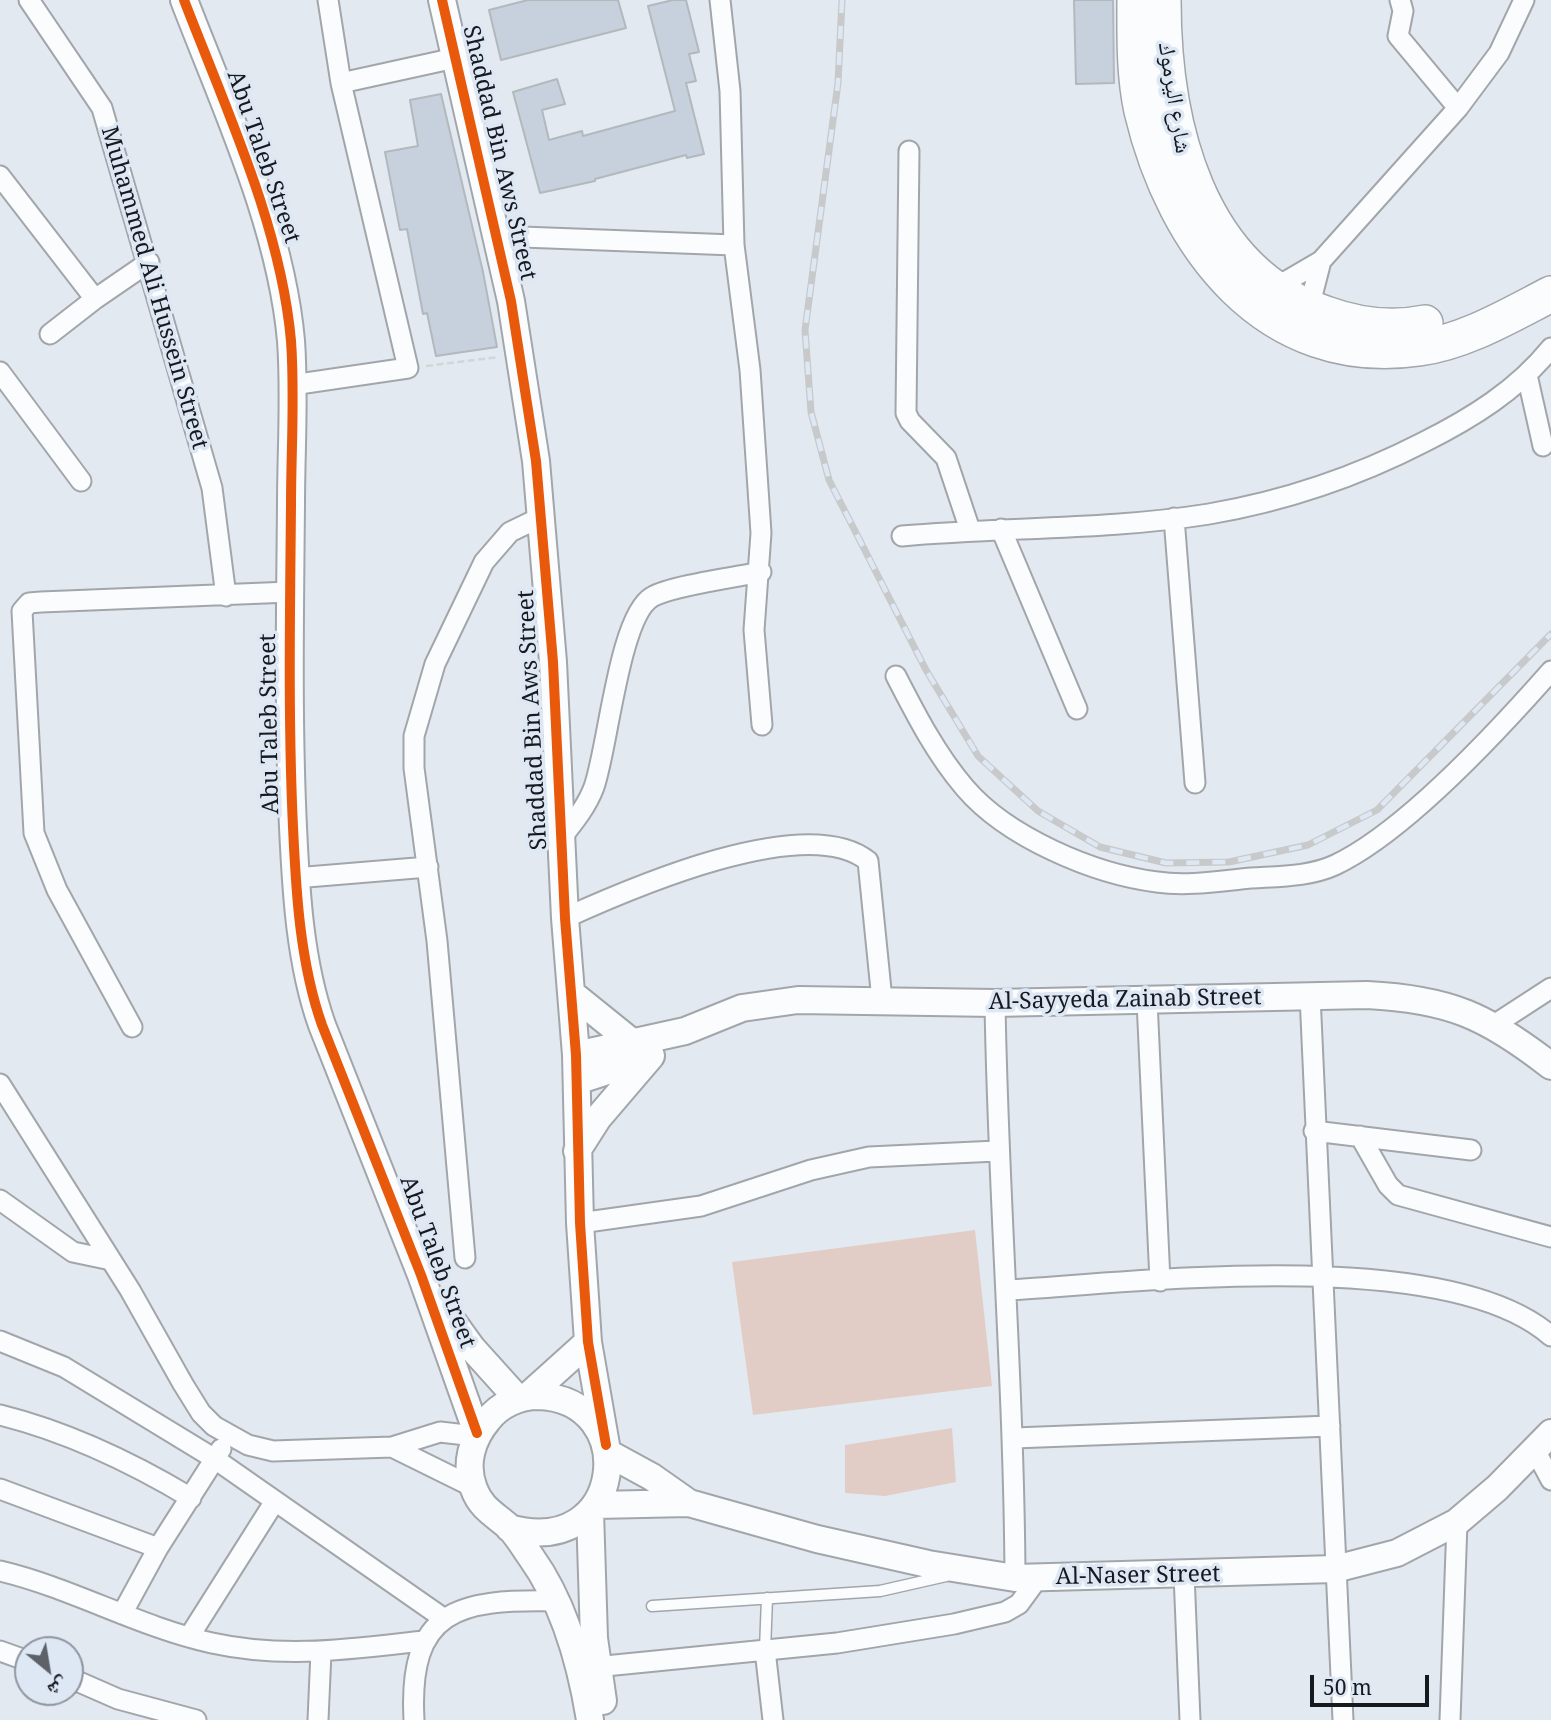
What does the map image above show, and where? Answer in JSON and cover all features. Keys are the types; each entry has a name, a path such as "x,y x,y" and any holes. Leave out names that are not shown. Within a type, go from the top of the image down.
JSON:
{"highway":[{"path":"1135,0 1138,86 1155,152 1180,211 1211,261 1229,284 1284,328 1321,343 1371,351 1396,350 1443,343 1506,317 1551,294"},
{"name":"شارع اليرموك","path":"1163,0 1164,65 1176,134 1191,180 1237,252 1273,289 1309,309 1370,326 1412,326 1474,309 1551,271"}],"street":[{"name":"Muhammed Ali Hussein Street","path":"29,0 102,108 149,262 212,488 226,596"},
{"name":"Abu Taleb Street","path":"184,0 252,183 279,268 288,318 292,385 291,785 295,878 316,1009 421,1275 476,1435"},
{"path":"292,385 408,368 341,83 328,0"},
{"name":"Shaddad Bin Aws Street","path":"442,0 521,354 541,517 565,918 577,1068 577,1151 588,1342 607,1449"},
{"path":"720,0 730,91 734,244 750,370 761,533 761,572 756,604 754,661 762,725"},
{"path":"1401,0 1398,36 1458,108"},
{"path":"1273,289 1321,261 1458,108 1500,53 1524,0"},
{"path":"341,83 455,58"},
{"path":"909,151 906,409 910,421 947,458 970,530"},
{"path":"0,176 95,299"},
{"path":"496,236 734,244"},
{"path":"1309,309 1321,261"},
{"path":"50,334 149,262"},
{"path":"902,536 1174,518 1267,502 1355,475 1470,418 1527,374 1551,348"},
{"path":"0,372 81,481"},
{"path":"1527,374 1543,446"},
{"path":"466,1258 428,867 413,752 423,700 452,624 484,562 510,532 541,517"},
{"path":"1174,518 1195,783"},
{"path":"1001,529 1077,709"},
{"path":"562,837 593,789 622,660 635,614 640,607 654,595 761,572"},
{"path":"132,1027 57,890 36,841 22,611 29,603 41,602 290,592"},
{"path":"896,676 922,728 950,770 980,804 1000,821 1038,842 1105,870 1175,884 1316,872 1344,860 1372,843 1426,797 1551,671"},
{"path":"565,918 627,891 723,858 817,845 845,848 857,852 868,861 882,1000"},
{"path":"295,878 428,867"},
{"path":"1494,1025 1551,988"},
{"path":"571,993 642,1050 577,1151"},
{"path":"1310,995 1314,1131 1324,1276 1343,1720"},
{"name":"Al-Sayyeda Zainab Street","path":"577,1068 642,1050 757,1005 798,1000 995,1003 1310,995 1409,997 1466,1012 1494,1025 1551,1066"},
{"path":"1147,1001 1160,1281"},
{"path":"590,1667 837,1643 998,1614 1019,1604 1026,1578 1014,1438 1008,1290 997,1151 995,1003"},
{"path":"0,1084 111,1260 201,1413 228,1436 248,1446 273,1451 392,1447 440,1432 476,1435"},
{"path":"1314,1131 1471,1150"},
{"path":"1360,1136 1388,1185 1398,1195 1551,1237"},
{"path":"580,1223 701,1206 810,1170 869,1157 997,1151"},
{"path":"0,1200 73,1252 111,1260"},
{"name":"Abu Taleb Street","path":"421,1275 459,1332 523,1397"},
{"path":"1008,1290 1160,1281 1324,1276 1451,1290 1507,1308 1551,1336"},
{"path":"0,1342 64,1367 215,1459 443,1618"},
{"path":"523,1397 553,1397 576,1406 594,1422 607,1449 607,1480 593,1508 573,1525 552,1533 530,1534 509,1528 493,1517 473,1487 469,1461 476,1435 494,1412 523,1397 588,1342"},
{"path":"0,1415 30,1422 122,1460 191,1498"},
{"path":"1014,1438 1329,1426"},
{"path":"122,1614 158,1548 228,1436"},
{"path":"1543,1441 1551,1480"},
{"name":"Al-Naser Street","path":"593,1508 689,1503 817,1539 969,1571 1026,1578 1335,1569 1397,1553 1457,1522 1543,1441"},
{"path":"392,1447 473,1487"},
{"name":"Al-Naser Street","path":"607,1449 689,1503"},
{"path":"0,1489 158,1548"},
{"path":"189,1637 275,1501"},
{"path":"590,1720 590,1667 594,1638 593,1508"},
{"path":"1450,1720 1457,1522"},
{"path":"509,1528 543,1575 590,1667 606,1720"},
{"path":"0,1571 189,1637 264,1652 321,1652 423,1641"},
{"path":"1184,1574 1191,1720"},
{"path":"519,1600 537,1588 543,1575"},
{"path":"414,1720 416,1663 423,1641 443,1618 472,1606 519,1600 556,1601"},
{"path":"765,1650 773,1720"},
{"path":"318,1720 321,1652"},
{"path":"84,1684 118,1699 196,1720"}],"lane":[{"path":"652,1606 880,1591 969,1571"},
{"path":"765,1650 767,1598"}],"path":[{"path":"408,368 521,354"}],"shaded area":[{"path":"975,1230 992,1386 753,1415 732,1262"},
{"path":"952,1428 956,1482 885,1496 845,1493 845,1445"}],"building":[{"path":"528,0 618,0 626,28 501,60 489,10"},
{"path":"686,0 699,52 689,54 696,81 686,83 704,154 687,158 686,155 595,181 540,193 513,92 557,79 565,104 542,110 549,140 582,131 583,136 675,111 648,6"},
{"path":"1074,0 1113,0 1114,83 1076,84"},
{"path":"441,94 483,272 497,347 436,356 427,313 423,314 407,229 400,230 385,152 418,146 410,100"}],"railway":[{"path":"842,0 838,83 805,330 811,412 829,480 926,670 978,756 1038,811 1100,847 1166,863 1229,862 1308,845 1377,810 1551,634"}],"cycle path":[{"path":"184,0 264,211 276,254 291,341 291,787 298,902 309,977 322,1025 421,1275 477,1433"},
{"path":"442,0 511,301 536,461 553,662 565,918 576,1055 580,1223 588,1342 606,1445"}]}
